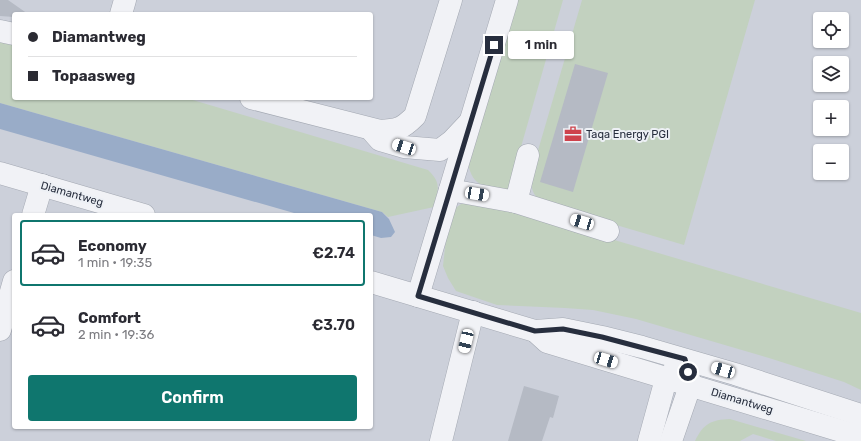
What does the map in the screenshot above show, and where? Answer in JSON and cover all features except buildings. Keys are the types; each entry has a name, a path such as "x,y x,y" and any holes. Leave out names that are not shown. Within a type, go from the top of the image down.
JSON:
{"street":[{"path":"122,12 125,0"},
{"path":"266,100 302,105 380,131 393,131 405,126 415,116 451,0"},
{"path":"418,296 507,0"},
{"path":"0,31 12,34"},
{"path":"369,128 380,140 404,147 440,150 452,141 471,121"},
{"path":"516,202 528,155"},
{"name":"Diamantweg","path":"0,173 137,213"},
{"path":"34,213 42,185"},
{"path":"450,190 516,202 608,231"},
{"name":"Diamantweg","path":"373,283 535,331 563,329 602,337 685,359 861,415"},
{"path":"0,330 12,288"},
{"path":"442,441 472,312"},
{"name":"Diamantweg","path":"535,331 547,342 861,437"},
{"path":"649,441 666,379 685,359"},
{"path":"671,441 690,386 685,359"}],"shaded area":[{"path":"0,0 861,0 861,441 0,441"}],"green space":[{"path":"516,0 563,0 509,189 494,188 487,187 477,182 470,171 468,163"},
{"path":"582,0 755,0 684,245 545,204 536,197 532,190 532,171"},
{"path":"0,39 12,42 12,100 193,100 428,170 437,183 438,191 434,207 388,217 382,212 0,103"},
{"path":"464,202 503,207 861,313 861,390 844,382 769,358 636,319 593,310 497,305 456,291 443,266 446,238 454,209"},
{"path":"730,419 806,441 776,441 753,434 740,441 695,441 705,426 718,420"}],"water":[{"path":"0,103 382,212 389,219 395,232 391,237 381,238 373,236 373,213 294,213 0,129"}],"place":[{"name":"Taqa Energy PGI","path":"573,134"}],"route":[{"path":"494,45 418,296 535,331 563,329 602,337 685,359 688,372"}]}
